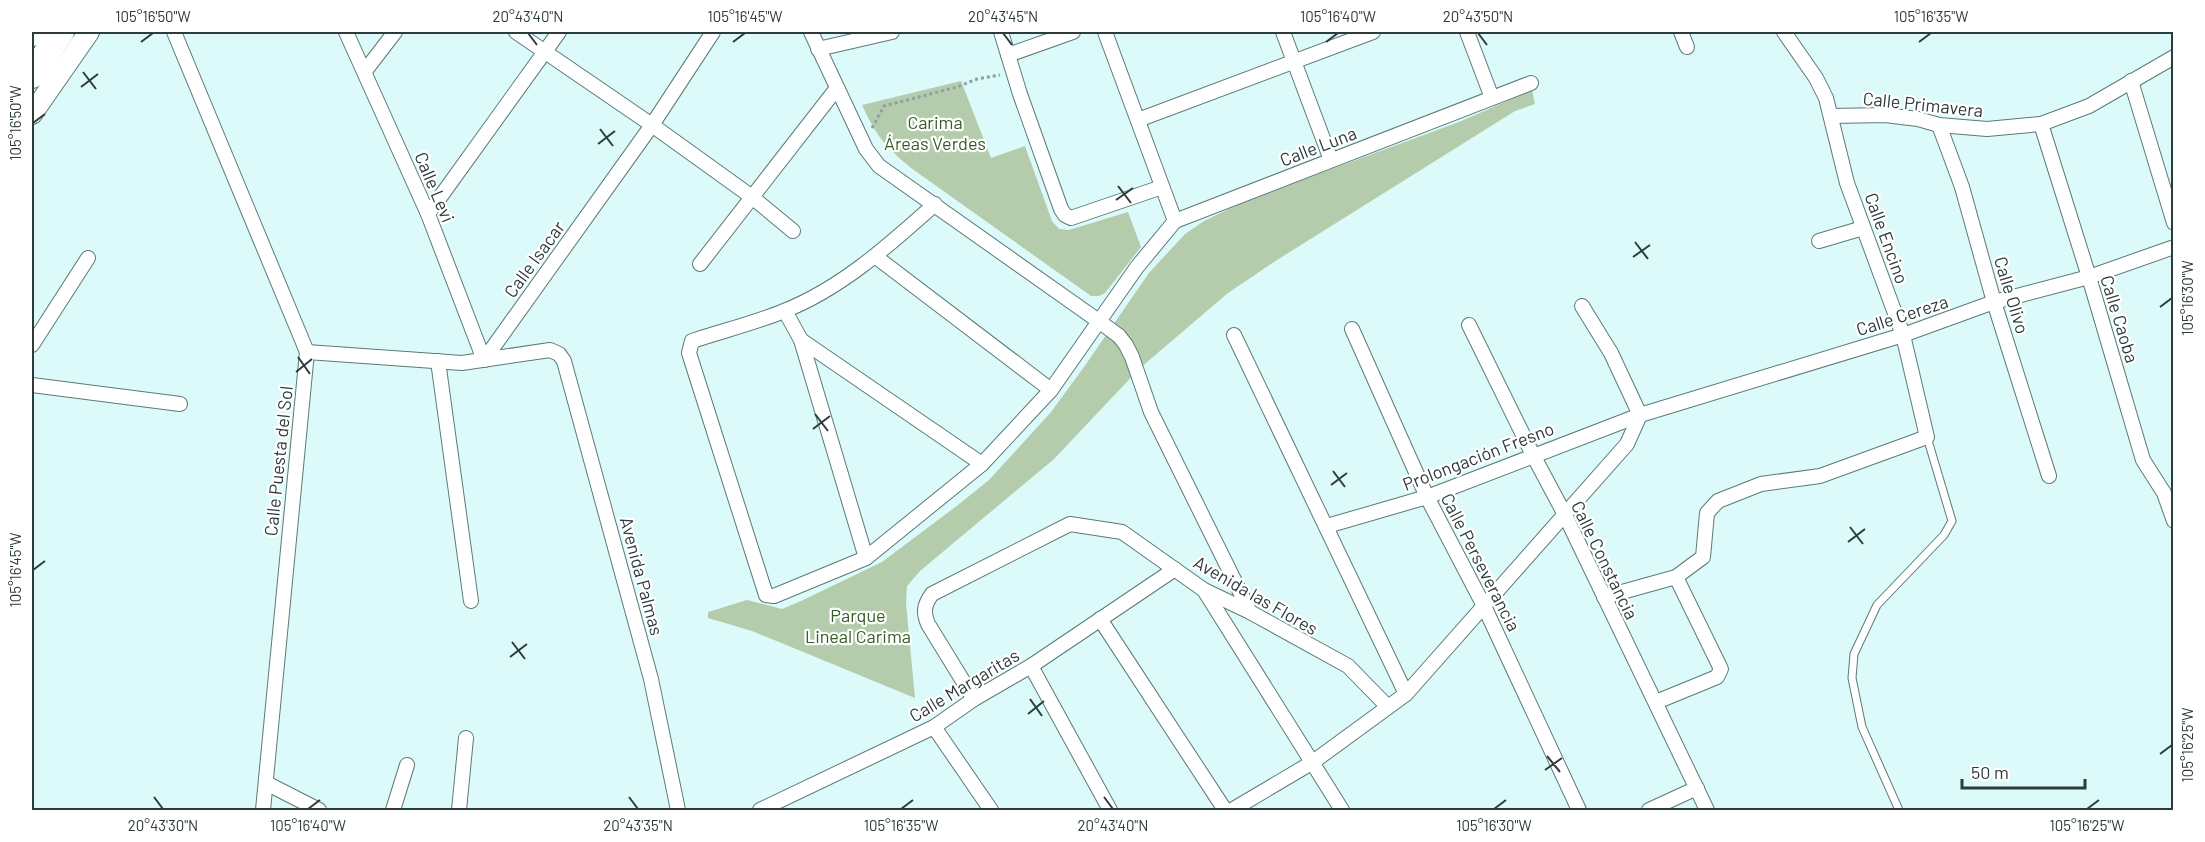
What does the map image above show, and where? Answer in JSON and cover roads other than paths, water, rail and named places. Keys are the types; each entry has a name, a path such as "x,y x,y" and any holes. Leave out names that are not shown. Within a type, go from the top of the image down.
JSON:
{"highway":[{"path":"32,75 61,32"}],"main road":[{"path":"32,114 89,32"}],"street":[{"name":"Calle Puesta del Sol","path":"174,32 307,352 262,810"},
{"name":"Calle Levi","path":"346,32 428,213 484,360"},
{"path":"365,71 395,32"},
{"path":"516,32 652,125 752,197 793,231"},
{"path":"428,213 559,32"},
{"name":"Calle Isacar","path":"484,360 652,125 714,32"},
{"path":"811,32 866,149 879,166 1100,322 1119,336 1126,345 1150,412 1250,612"},
{"path":"818,49 892,32"},
{"path":"1001,32 1013,72 1065,215 1071,218 1162,187"},
{"path":"1008,55 1073,32"},
{"path":"1105,32 1175,221"},
{"path":"1283,32 1331,160"},
{"path":"1138,120 1373,32"},
{"path":"1467,32 1492,98"},
{"path":"1681,32 1687,47"},
{"name":"Calle Encino","path":"1784,32 1816,78 1826,98 1847,183 1903,335 1927,437"},
{"name":"Calle Primavera","path":"1832,116 1885,115 1918,119 1939,125 1987,129 2041,124 2089,106 2174,57"},
{"path":"2131,81 2174,223"},
{"name":"Calle Luna","path":"785,311 692,341 689,353 766,595 774,596 866,558 982,464 1051,390 1137,267 1175,221 1531,83"},
{"path":"700,264 837,88"},
{"name":"Calle Caoba","path":"2041,124 2143,460 2169,491 2174,521"},
{"name":"Calle Olivo","path":"1939,125 1962,187 1994,302 2049,476"},
{"path":"866,558 801,339 785,311 831,287 876,257 935,204"},
{"path":"1819,241 1863,228"},
{"name":"Calle Cereza","path":"1640,415 1903,335 1994,302 2089,277 2174,247"},
{"path":"876,257 1051,390"},
{"path":"32,345 88,258"},
{"path":"1232,810 1313,762 1406,694 1627,444 1640,415 1611,353 1582,306"},
{"name":"Calle Constancia","path":"1469,325 1564,513 1707,810"},
{"name":"Calle Perseverancia","path":"1352,328 1427,497 1484,606 1579,810"},
{"path":"1234,335 1406,694"},
{"path":"801,339 982,464"},
{"name":"Avenida Palmas","path":"484,360 550,350 559,354 564,361 651,679 678,810"},
{"path":"307,352 438,362 462,363 484,360"},
{"path":"438,362 471,601"},
{"path":"32,385 180,404"},
{"name":"Prolongación Fresno","path":"1327,526 1427,497 1640,415"},
{"path":"1604,597 1676,578 1702,557 1707,513 1718,501 1761,484 1820,476 1927,437"},
{"name":"Avenida las Flores","path":"974,699 928,624 924,613 926,603 932,594 1070,524 1122,532 1204,591 1250,612 1348,666 1388,707"},
{"name":"Calle Margaritas","path":"760,810 934,727 1175,569"},
{"path":"1656,702 1718,677 1720,669 1676,578"},
{"path":"1204,591 1342,810"},
{"path":"1100,619 1225,810"},
{"path":"1030,666 1110,810"},
{"path":"934,727 991,810"},
{"path":"459,810 466,738"},
{"path":"393,810 407,765"},
{"path":"266,783 319,810"},
{"path":"1649,810 1696,788"}],"lane":[{"name":"Calle Encino","path":"1899,810 1862,727 1852,678 1854,654 1877,605 1944,535 1952,521 1927,437"}],"park label":[{"name":"Carima Áreas Verdes","path":"935,132"},
{"name":"Parque Lineal Carima","path":"858,625"}]}
